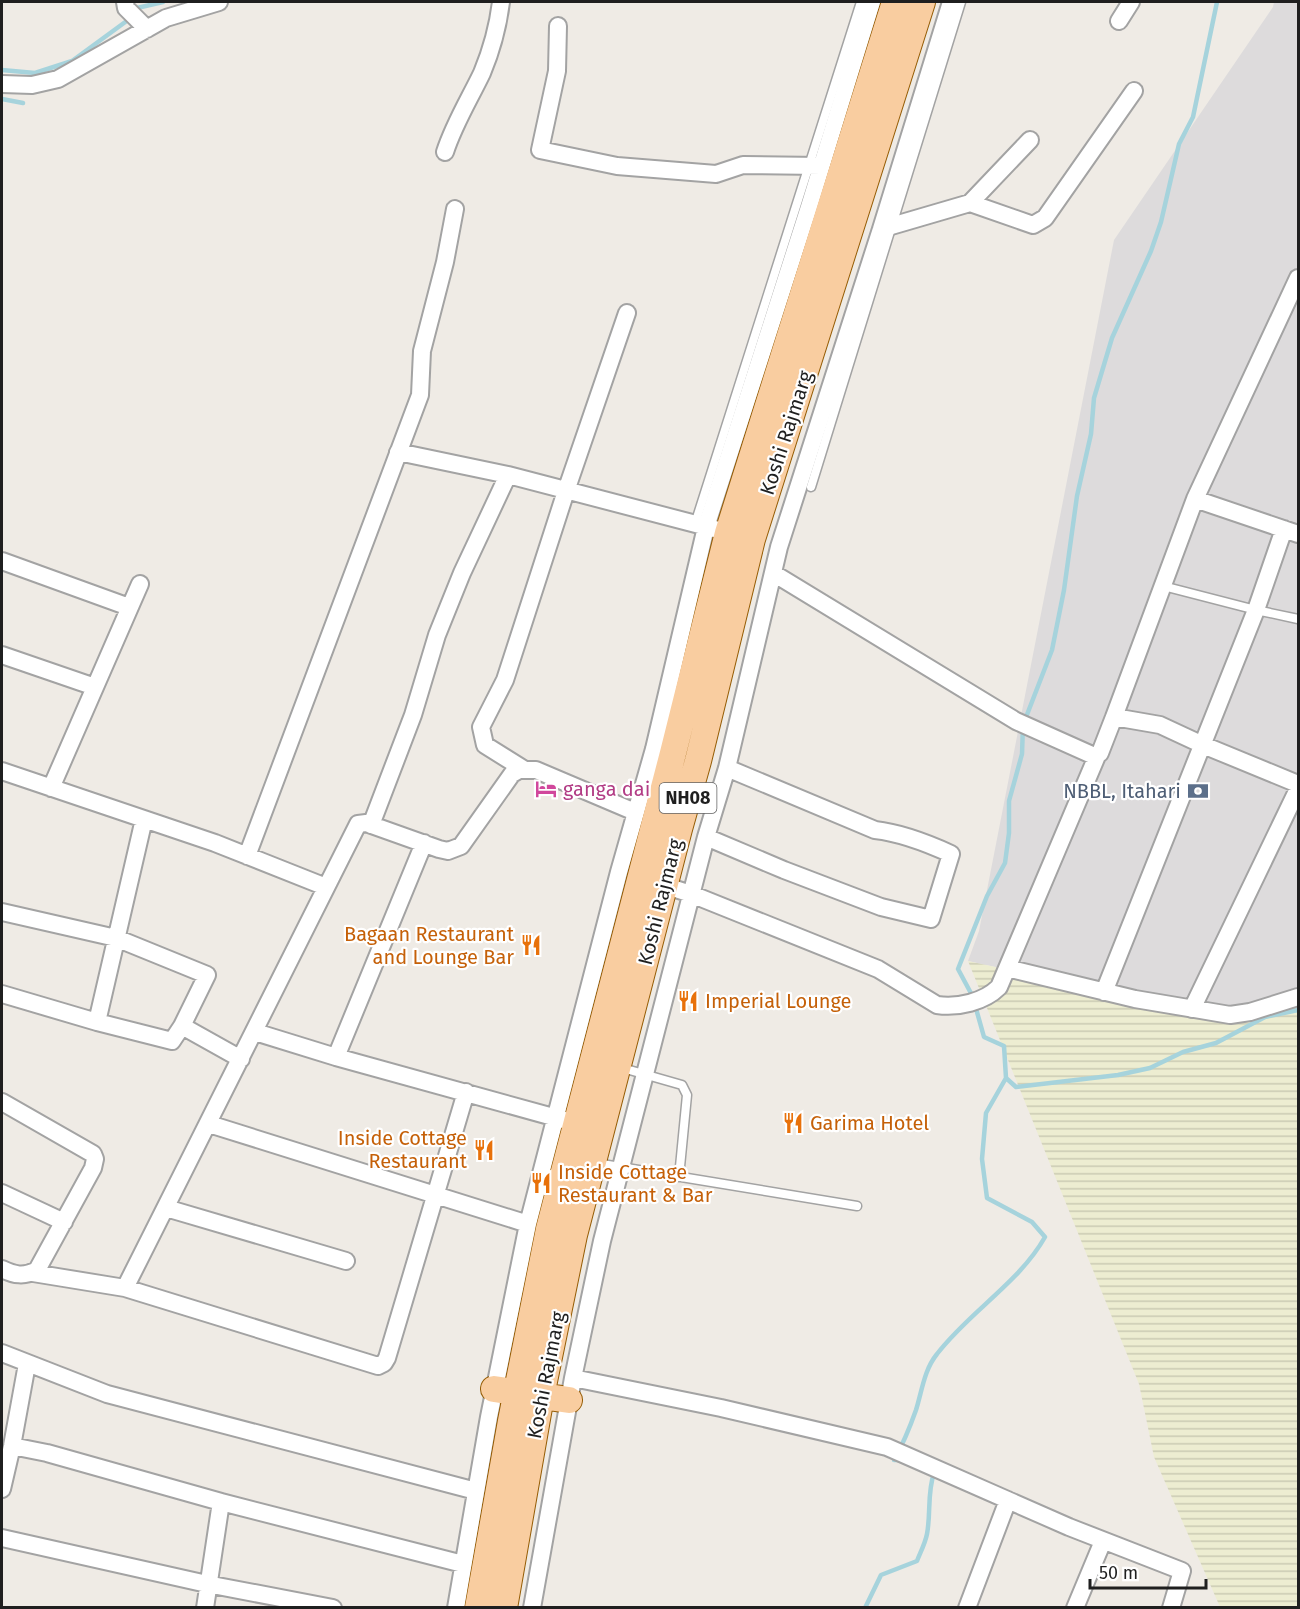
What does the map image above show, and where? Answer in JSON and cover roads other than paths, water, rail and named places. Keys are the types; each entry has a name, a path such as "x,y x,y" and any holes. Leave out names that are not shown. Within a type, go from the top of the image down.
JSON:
{"main road":[{"name":"Koshi Rajmarg","path":"521,1606 541,1396 574,1235 593,1162 630,875 710,528 895,2"},
{"name":"Koshi Rajmarg","path":"478,1608 505,1390 549,1229 566,1120 606,1063 665,886 752,539 922,2"},
{"path":"505,1390 541,1396 571,1389"}],"street":[{"path":"125,2 126,8 147,29"},
{"path":"2,84 32,85 58,79 166,18 219,2"},
{"path":"445,152 452,129 482,71 497,31 501,2"},
{"path":"456,1608 476,1491 505,1390 528,1224 566,1120 630,875 635,812 654,748 710,528 816,166 872,2"},
{"path":"521,1606 571,1389 602,1241 706,837 727,768 772,573 887,227 951,2"},
{"path":"1119,21 1131,2"},
{"path":"558,26 556,71 540,150 617,166 716,174 743,165 816,166"},
{"path":"970,203 1034,225 1045,218 1134,91"},
{"path":"887,227 970,203 1030,141"},
{"path":"247,856 420,395 422,351 445,262 455,209"},
{"path":"630,875 691,894 878,969 937,1005 948,1007 975,1001 999,987 1096,756 1100,753 1195,499 1299,278"},
{"path":"525,770 485,745 481,728 505,680 627,313"},
{"path":"398,452 508,476 779,547"},
{"path":"371,825 413,715 441,625 462,573 508,476"},
{"path":"1104,992 1256,610 1291,532 1195,499"},
{"path":"2,561 129,607"},
{"path":"772,573 1016,721 1096,756"},
{"path":"51,788 140,584"},
{"path":"2,655 95,687"},
{"path":"1114,717 1160,725 1299,784"},
{"path":"706,837 881,907 931,920 951,854 892,832 875,830 727,768"},
{"path":"125,1288 356,827 362,823 371,825 448,851 461,846 512,774 525,770 536,770 635,812"},
{"path":"2,771 144,819 326,887"},
{"path":"1192,1009 1299,789"},
{"path":"97,1022 144,819"},
{"path":"336,1057 424,843"},
{"path":"2,912 116,938 207,975 182,1026 172,1041 2,994"},
{"path":"1007,968 1135,999 1230,1015 1299,997"},
{"path":"182,1026 241,1059"},
{"path":"255,1032 336,1057 566,1120"},
{"path":"2,1269 12,1274 33,1273 125,1288 378,1366 384,1364 466,1092"},
{"path":"2,1102 94,1156 93,1168 37,1270 33,1273"},
{"path":"208,1124 528,1224"},
{"path":"2,1193 64,1222"},
{"path":"166,1208 346,1261"},
{"path":"2,1353 107,1394 476,1491"},
{"path":"2,1489 8,1443 27,1364"},
{"path":"571,1389 721,1408 890,1448 1103,1541 1182,1571 1171,1608"},
{"path":"8,1443 221,1502 464,1564"},
{"path":"967,1608 1008,1500"},
{"path":"205,1608 221,1502"},
{"path":"2,1538 207,1584 333,1608"},
{"path":"1075,1608 1103,1541"}],"lane":[{"path":"816,166 861,2"},
{"path":"811,487 887,227 961,2"},
{"path":"1163,586 1299,619"},
{"path":"606,1063 682,1085 685,1089 687,1095 680,1177"},
{"path":"593,1162 857,1206"}],"waterway":[{"path":"137,8 163,2"},
{"path":"973,997 958,969 987,896 1005,863 1009,833 1009,801 1022,754 1023,725 1052,650 1064,590 1077,496 1091,434 1094,398 1112,338 1151,251 1161,222 1179,144 1193,117 1217,2"},
{"path":"2,70 35,73 72,61 128,20"},
{"path":"2,99 23,103"},
{"path":"900,1460 894,1460 911,1423 926,1374 933,1360 964,1324 1022,1269 1045,1237 1032,1222 987,1198 982,1159 986,1113 1006,1078 1004,1046 984,1037 975,1005"},
{"path":"1006,1078 1016,1087 1118,1075 1150,1068 1183,1052 1216,1043 1265,1017 1298,1010"},
{"path":"865,1608 881,1575 917,1561 927,1534 934,1473 932,1472"}],"place":[{"name":"ganga dai","path":"546,789"},
{"name":"NBBL, Itahari","path":"1198,791"},
{"name":"Bagaan Restaurant and Lounge Bar","path":"531,945"},
{"name":"Imperial Lounge","path":"688,1001"},
{"name":"Garima Hotel","path":"793,1123"},
{"name":"Inside Cottage Restaurant","path":"484,1150"},
{"name":"Inside Cottage Restaurant & Bar","path":"541,1183"}]}
